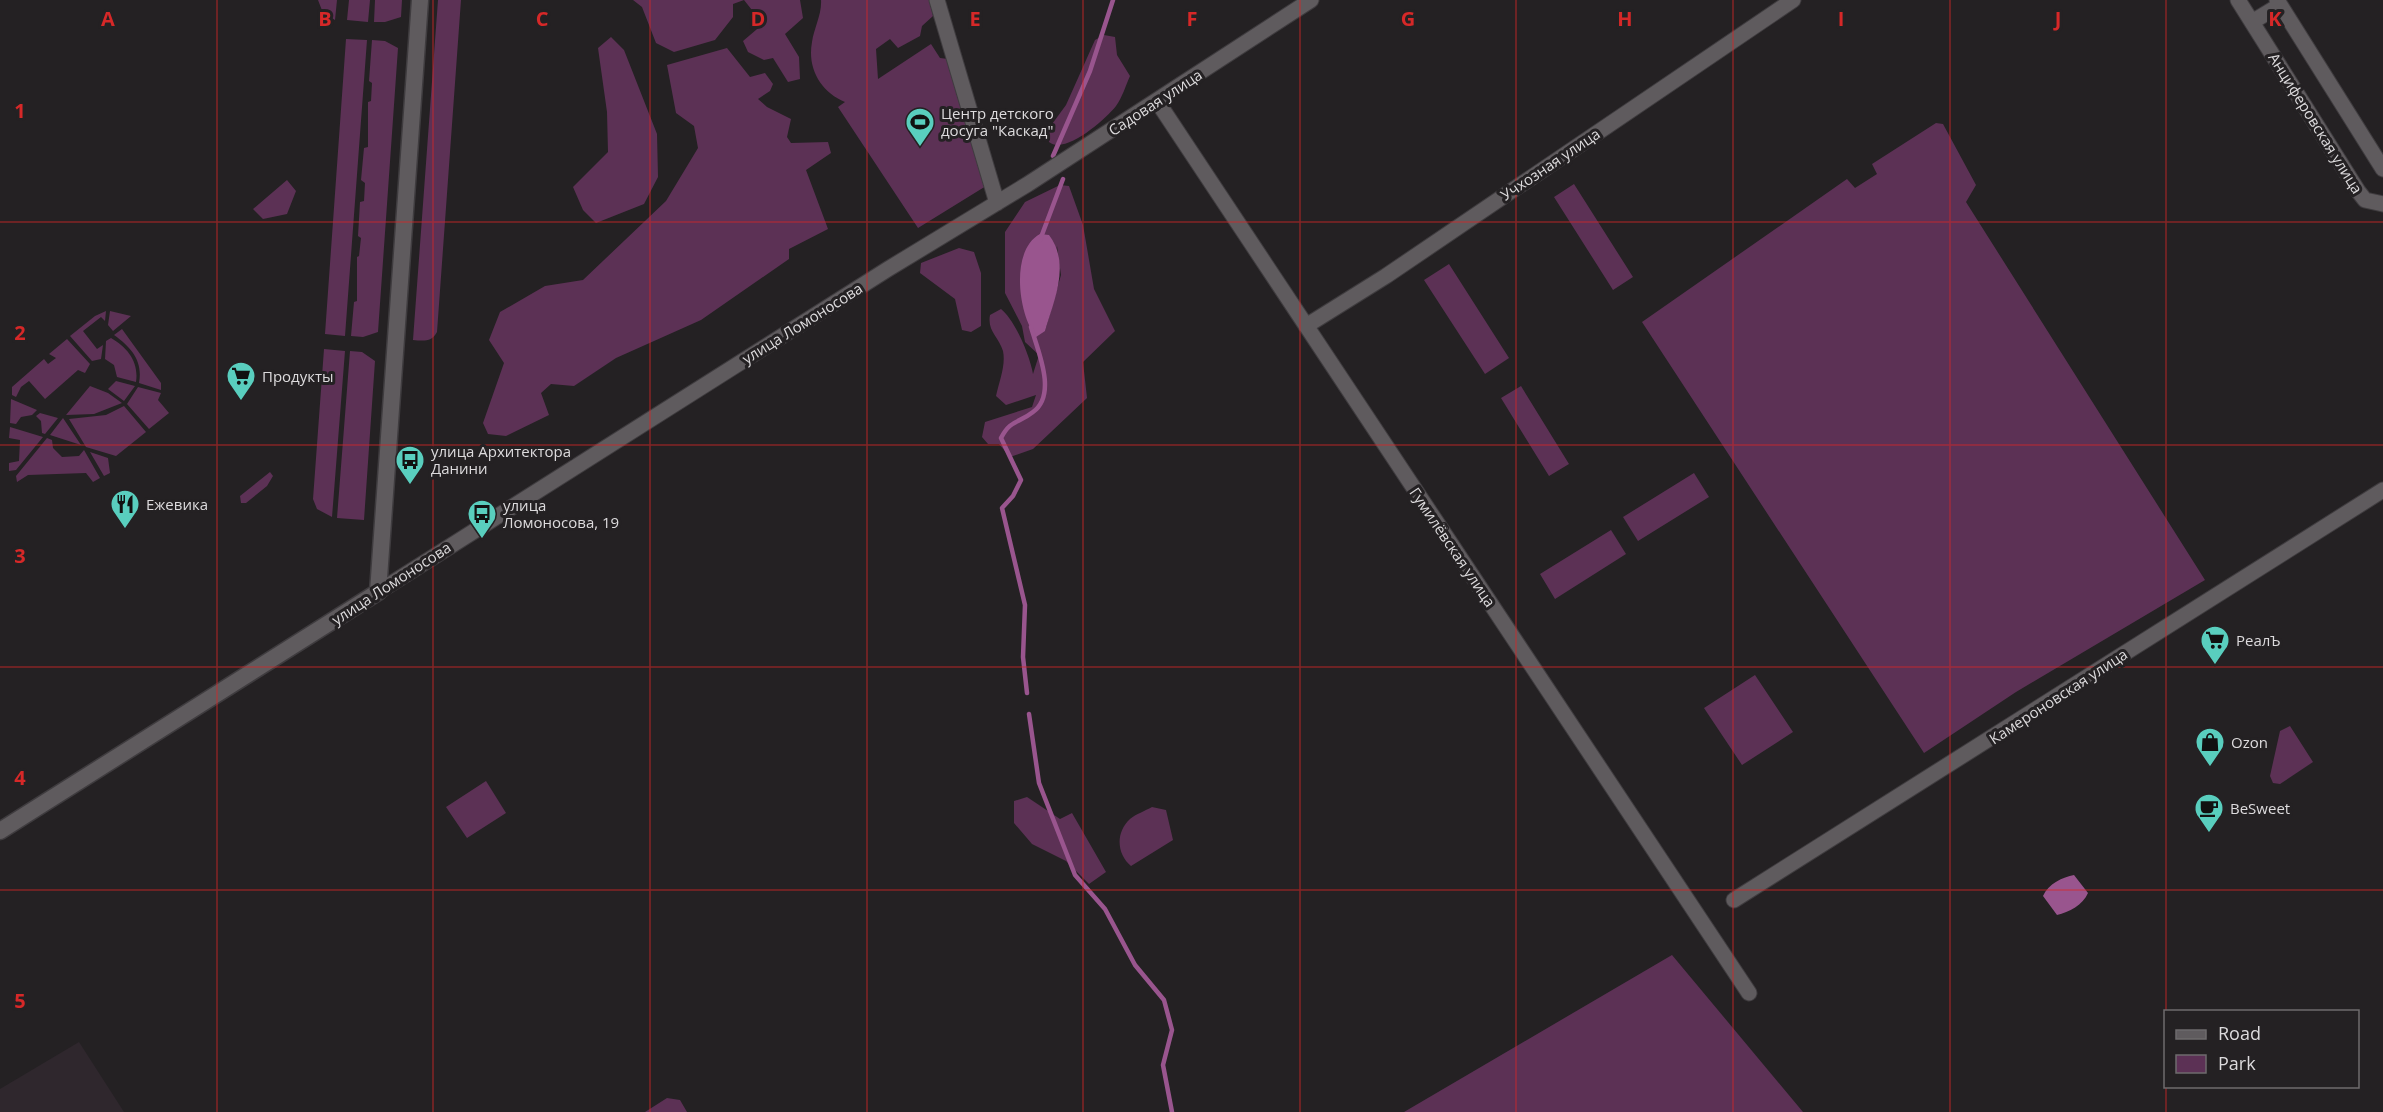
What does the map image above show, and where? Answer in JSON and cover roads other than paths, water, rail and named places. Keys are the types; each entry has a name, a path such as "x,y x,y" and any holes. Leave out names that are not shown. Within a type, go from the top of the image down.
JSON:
{"street":[{"path":"378,592 420,0"},
{"path":"937,0 997,203"},
{"name":"Садовая улица","path":"997,203 1311,0"},
{"name":"Учхозная улица","path":"1306,326 1386,276 1793,0"},
{"name":"Анциферовская улица","path":"2238,0 2358,191 2365,200 2383,204"},
{"path":"2252,22 2278,2 2383,169"},
{"name":"Гумилёвская улица","path":"1157,101 1749,993"},
{"name":"улица Ломоносова","path":"0,831 878,274 997,203"},
{"name":"Камероновская улица","path":"1734,900 2383,491"}],"waterway":[{"path":"1053,156 1090,71 1113,0"},
{"path":"1040,240 1063,179"},
{"path":"1027,693 1023,657 1025,605 1002,508 1013,496 1021,480 1001,438 1012,425 1033,412 1040,404 1044,394 1044,371 1031,327"},
{"path":"1029,714 1039,783 1075,875 1105,909 1135,965 1164,1000 1172,1030 1163,1065 1172,1112"}],"place":[{"name":"Центр детского досуга \"Каскад\"","path":"920,148"},
{"name":"Продукты","path":"241,402"},
{"name":"улица Архитектора Данини","path":"410,486"},
{"name":"Ежевика","path":"125,530"},
{"name":"улица Ломоносова, 19","path":"482,540"},
{"name":"РеалЪ","path":"2215,666"},
{"name":"Ozon","path":"2210,768"},
{"name":"BeSweet","path":"2209,834"}]}
